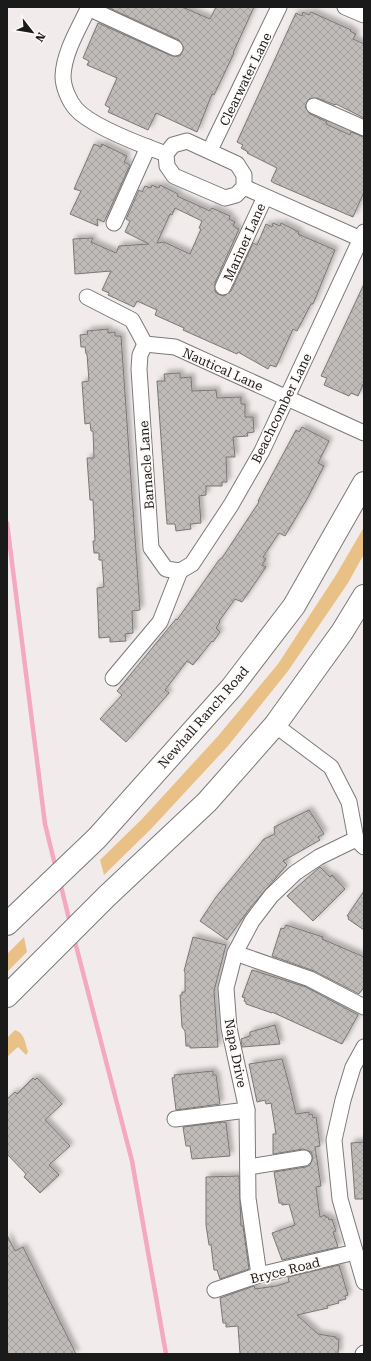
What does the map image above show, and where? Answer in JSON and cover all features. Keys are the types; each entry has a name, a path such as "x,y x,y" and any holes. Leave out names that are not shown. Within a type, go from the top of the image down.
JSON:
{"main road":[{"name":"Newhall Ranch Road","path":"11,920 97,838 232,687 294,606 364,482"},
{"path":"7,996 107,896 207,802 276,725 342,632 364,596"}],"street":[{"path":"166,154 86,118 75,109 67,94 63,76 67,57 88,7 175,48"},
{"name":"Clearwater Lane","path":"210,150 279,7"},
{"path":"345,7 364,15"},
{"path":"314,106 364,128"},
{"path":"187,141 210,150 237,164 244,175 244,187 236,195 225,198 174,176 167,166 166,154 173,145 187,141"},
{"path":"114,223 148,147"},
{"path":"244,187 362,236"},
{"name":"Mariner Lane","path":"224,287 265,197"},
{"name":"Beachcomber Lane","path":"180,570 192,564 230,505 262,451 362,236"},
{"path":"87,296 132,320 145,344"},
{"name":"Nautical Lane","path":"145,344 175,348 287,397 364,433"},
{"name":"Barnacle Lane","path":"145,344 140,355 139,369 151,548 166,569 180,570"},
{"path":"113,678 160,622 180,570"},
{"path":"276,725 331,767 349,802 360,843"},
{"name":"Napa Drive","path":"259,1275 248,1198 247,1110 229,1028 226,988 235,953 252,921 271,896 295,873 319,857 360,843"},
{"path":"235,953 310,979 364,1007"},
{"path":"364,1047 359,1069 343,1100 334,1140 340,1200 364,1282"},
{"path":"175,1119 247,1110"},
{"path":"248,1167 304,1158"},
{"name":"Bryce Road","path":"216,1290 259,1275 354,1252"}],"shaded area":[{"path":"364,527 364,554 348,583 288,671 228,746 151,829 104,875 100,860 142,819 218,736 278,664 336,575"},
{"path":"24,937 27,952 7,972 7,954"},
{"path":"15,1030 23,1036 28,1052 26,1055 18,1047 7,1057 7,1038"}],"building":[{"path":"107,7 182,7 210,19 216,7 254,7 214,95 212,94 197,132 156,113 148,130 108,112 110,108 105,105 117,78 87,65 89,61 83,58 98,23 172,56 180,56 184,48 179,40"},
{"path":"303,12 309,15 311,12 351,30 350,31 356,34 353,39 364,44 364,118 336,104 335,105 317,98 309,99 305,107 310,114 327,122 326,124 350,135 351,132 364,137 364,192 353,217 274,183 271,181 277,168 247,153 248,152 241,148 243,145 237,142 296,13 302,16"},
{"path":"94,144 101,147 102,144 127,156 124,162 130,165 104,222 97,219 98,226 70,214 81,191 74,189"},
{"path":"152,185 159,188 160,185 178,194 177,196 210,211 212,208 230,216 229,219 235,222 233,226 239,229 215,283 215,292 220,295 224,296 231,291 253,243 257,245 266,224 272,227 273,223 280,226 281,223 299,232 298,234 335,250 313,304 311,304 297,331 293,329 276,367 270,365 268,369 238,352 237,354 183,330 184,328 155,315 157,310 137,301 134,307 108,295 109,293 102,290 111,271 75,274 73,239 93,238 91,242 116,253 119,246 149,244 125,232 130,221 126,219 139,190 142,192 145,186 151,188","holes":["175,208 202,221 199,228 201,229 190,254 164,242 157,243 170,214 172,215"]},
{"path":"364,284 364,382 358,396 351,393 349,396 324,385 327,378 321,376"},
{"path":"108,329 108,333 115,332 115,336 121,336 140,610 132,611 133,633 125,634 126,641 110,642 110,637 99,638 97,588 104,587 102,560 99,560 99,553 94,553 93,541 95,541 93,500 90,500 87,458 94,458 93,431 91,431 90,423 85,424 82,382 89,381 87,354 85,347 81,347 80,335 88,334 87,331"},
{"path":"180,373 180,378 191,377 192,391 216,390 217,398 241,397 241,404 245,404 245,417 253,417 254,432 247,433 248,436 233,437 235,457 226,457 227,482 222,482 222,486 206,486 206,495 199,496 201,523 190,524 191,529 176,531 175,524 167,524 157,381 165,381 164,374"},
{"path":"302,427 329,441 318,463 324,466 307,499 285,536 279,533 263,557 266,559 262,565 266,567 242,602 235,599 219,621 220,622 216,628 220,632 213,642 212,641 193,665 187,661 165,690 169,693 126,742 100,719 122,695 117,691 176,619 177,620 219,560 222,558 259,502 258,501 296,430 299,432"},
{"path":"309,810 324,834 318,837 320,840 283,861 287,865 250,908 227,940 200,921 216,897 264,839 275,834 274,827"},
{"path":"320,867 330,877 332,875 345,889 313,921 287,896"},
{"path":"364,891 364,930 348,919 349,917 347,916"},
{"path":"286,925 323,937 322,939 364,957 364,987 359,994 314,971 272,956 281,928 284,929"},
{"path":"193,937 226,945 214,991 218,1047 190,1048 190,1046 186,1046 185,1031 182,1027 180,995 182,995 182,992 185,992 184,971"},
{"path":"252,970 306,987 358,1015 342,1044 272,1012 246,1004 244,1001 245,998 242,997"},
{"path":"275,1025 280,1044 242,1047 241,1039 250,1036 250,1032"},
{"path":"282,1059 296,1114 309,1112 309,1115 312,1114 313,1118 316,1117 320,1146 315,1147 321,1186 316,1187 320,1217 325,1215 325,1217 328,1217 329,1220 332,1219 336,1231 333,1232 338,1247 282,1260 272,1233 295,1225 289,1204 282,1205 282,1203 279,1203 274,1172 306,1167 310,1165 313,1157 311,1152 303,1149 273,1154 273,1134 276,1134 271,1103 266,1104 265,1100 257,1102 249,1064"},
{"path":"213,1071 213,1075 216,1075 220,1104 176,1110 172,1078 175,1077 174,1075"},
{"path":"33,1078 35,1080 37,1078 62,1104 45,1120 70,1146 49,1165 59,1175 40,1193 24,1177 26,1174 7,1154 7,1099 15,1092 17,1094"},
{"path":"223,1122 226,1123 230,1156 192,1159 190,1146 186,1146 183,1127"},
{"path":"364,1142 364,1199 355,1199 351,1143"},
{"path":"239,1176 241,1226 243,1226 249,1269 220,1279 217,1270 214,1270 211,1245 209,1245 206,1225 206,1177"},
{"path":"7,1235 15,1251 23,1247 76,1354 7,1354"},
{"path":"339,1265 348,1295 345,1296 346,1299 338,1301 339,1303 327,1306 328,1308 297,1315 318,1334 336,1337 336,1339 339,1339 338,1354 240,1354 238,1326 226,1327 226,1323 223,1323 220,1298 254,1286 255,1289 276,1286 289,1282 288,1277"}],"waterway":[{"path":"7,523 45,824 56,869"},
{"path":"60,882 70,923"},
{"path":"74,938 132,1161 166,1354"}]}
